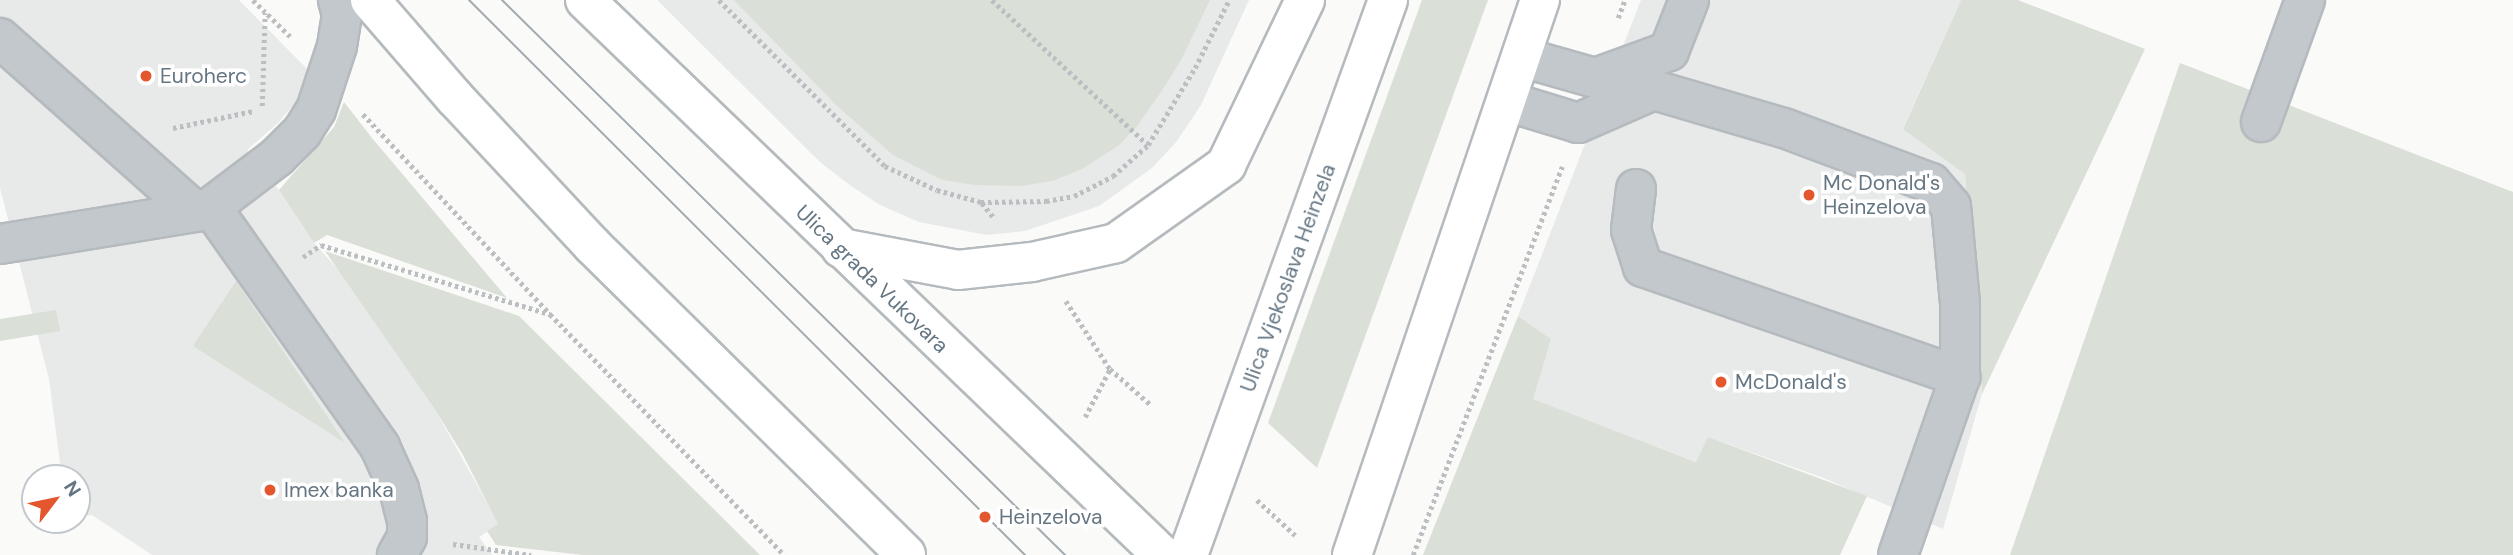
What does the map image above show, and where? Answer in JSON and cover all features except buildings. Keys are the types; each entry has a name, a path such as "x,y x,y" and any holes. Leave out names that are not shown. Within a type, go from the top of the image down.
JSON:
{"main road":[{"path":"370,0 455,98 601,255 906,555"},
{"name":"Ulica grada Vukovara","path":"584,0 1162,555"},
{"path":"839,247 958,270 1032,262 1116,243 1226,165 1305,0"},
{"name":"Ulica Vjekoslava Heinzela","path":"1188,555 1388,0"},
{"path":"1352,555 1540,0"}],"street":[{"path":"0,244 203,210 277,157 317,110 337,46 342,15 338,0"},
{"path":"1521,57 1595,78 1669,51 1689,0"},
{"path":"2261,122 2305,0"},
{"path":"0,38 114,140 203,210 265,283 380,447 401,496 402,546"},
{"path":"1506,101 1578,123 1654,90 1784,128 1931,183 1951,206 1960,303 1960,377 1898,555"},
{"path":"1636,189 1631,230 1643,267 1960,377"}],"path":[{"path":"719,0 885,166 937,190 982,202 1046,201 1074,196 1113,176 1149,145 1195,68 1229,0"},
{"path":"992,0 1149,145"},
{"path":"114,140 261,110 265,12"},
{"path":"376,129 550,314 784,555"},
{"path":"1413,555 1563,162"},
{"path":"265,283 321,245 550,314"},
{"path":"1062,294 1110,369 1151,405"},
{"path":"1080,425 1110,369"},
{"path":"1249,492 1295,535"},
{"path":"402,546 531,555"}],"shaded area":[{"path":"0,0 239,0 312,74 300,97 279,122 247,150 279,190 314,243 345,277 434,408 499,524 479,537 492,555 152,555 91,515 91,464 60,464 49,379 0,188"},
{"path":"657,0 1249,0 1201,105 1177,141 1152,168 1099,206 1025,231 987,235 919,222 880,205 851,186 820,162"},
{"path":"734,0 1210,0 1181,60 1161,92 1137,126 1118,146 1082,169 1052,181 1021,186 975,185 942,180 893,155 836,105"},
{"path":"1422,0 1488,0 1317,468 1268,423"},
{"path":"1641,0 1961,0 1903,128 1965,174 1982,394 1943,529 1821,477 1708,437 1697,462 1532,399 1551,339 1518,316"},
{"path":"1961,0 2018,0 2145,49 1982,394 1965,174 1903,129"},
{"path":"2180,63 2513,192 2513,555 2010,555"},
{"path":"344,102 507,298 327,235 314,243 279,190 334,127"},
{"path":"325,251 519,316 760,555 583,555 496,545 487,531 498,524 463,455 434,408"},
{"path":"236,281 345,443 193,346"},
{"path":"56,310 60,331 0,341 0,319"},
{"path":"1518,316 1551,339 1533,399 1696,462 1708,437 1867,496 1840,555 1423,555"}],"tram line":[{"path":"469,0 1025,555"},
{"path":"502,0 1065,555"}],"place":[{"name":"Euroherc","path":"146,76"},
{"name":"Mc Donald's Heinzelova","path":"1809,195"},
{"name":"McDonald's","path":"1721,382"},
{"name":"Imex banka","path":"270,490"},
{"name":"Heinzelova","path":"985,517"}]}
